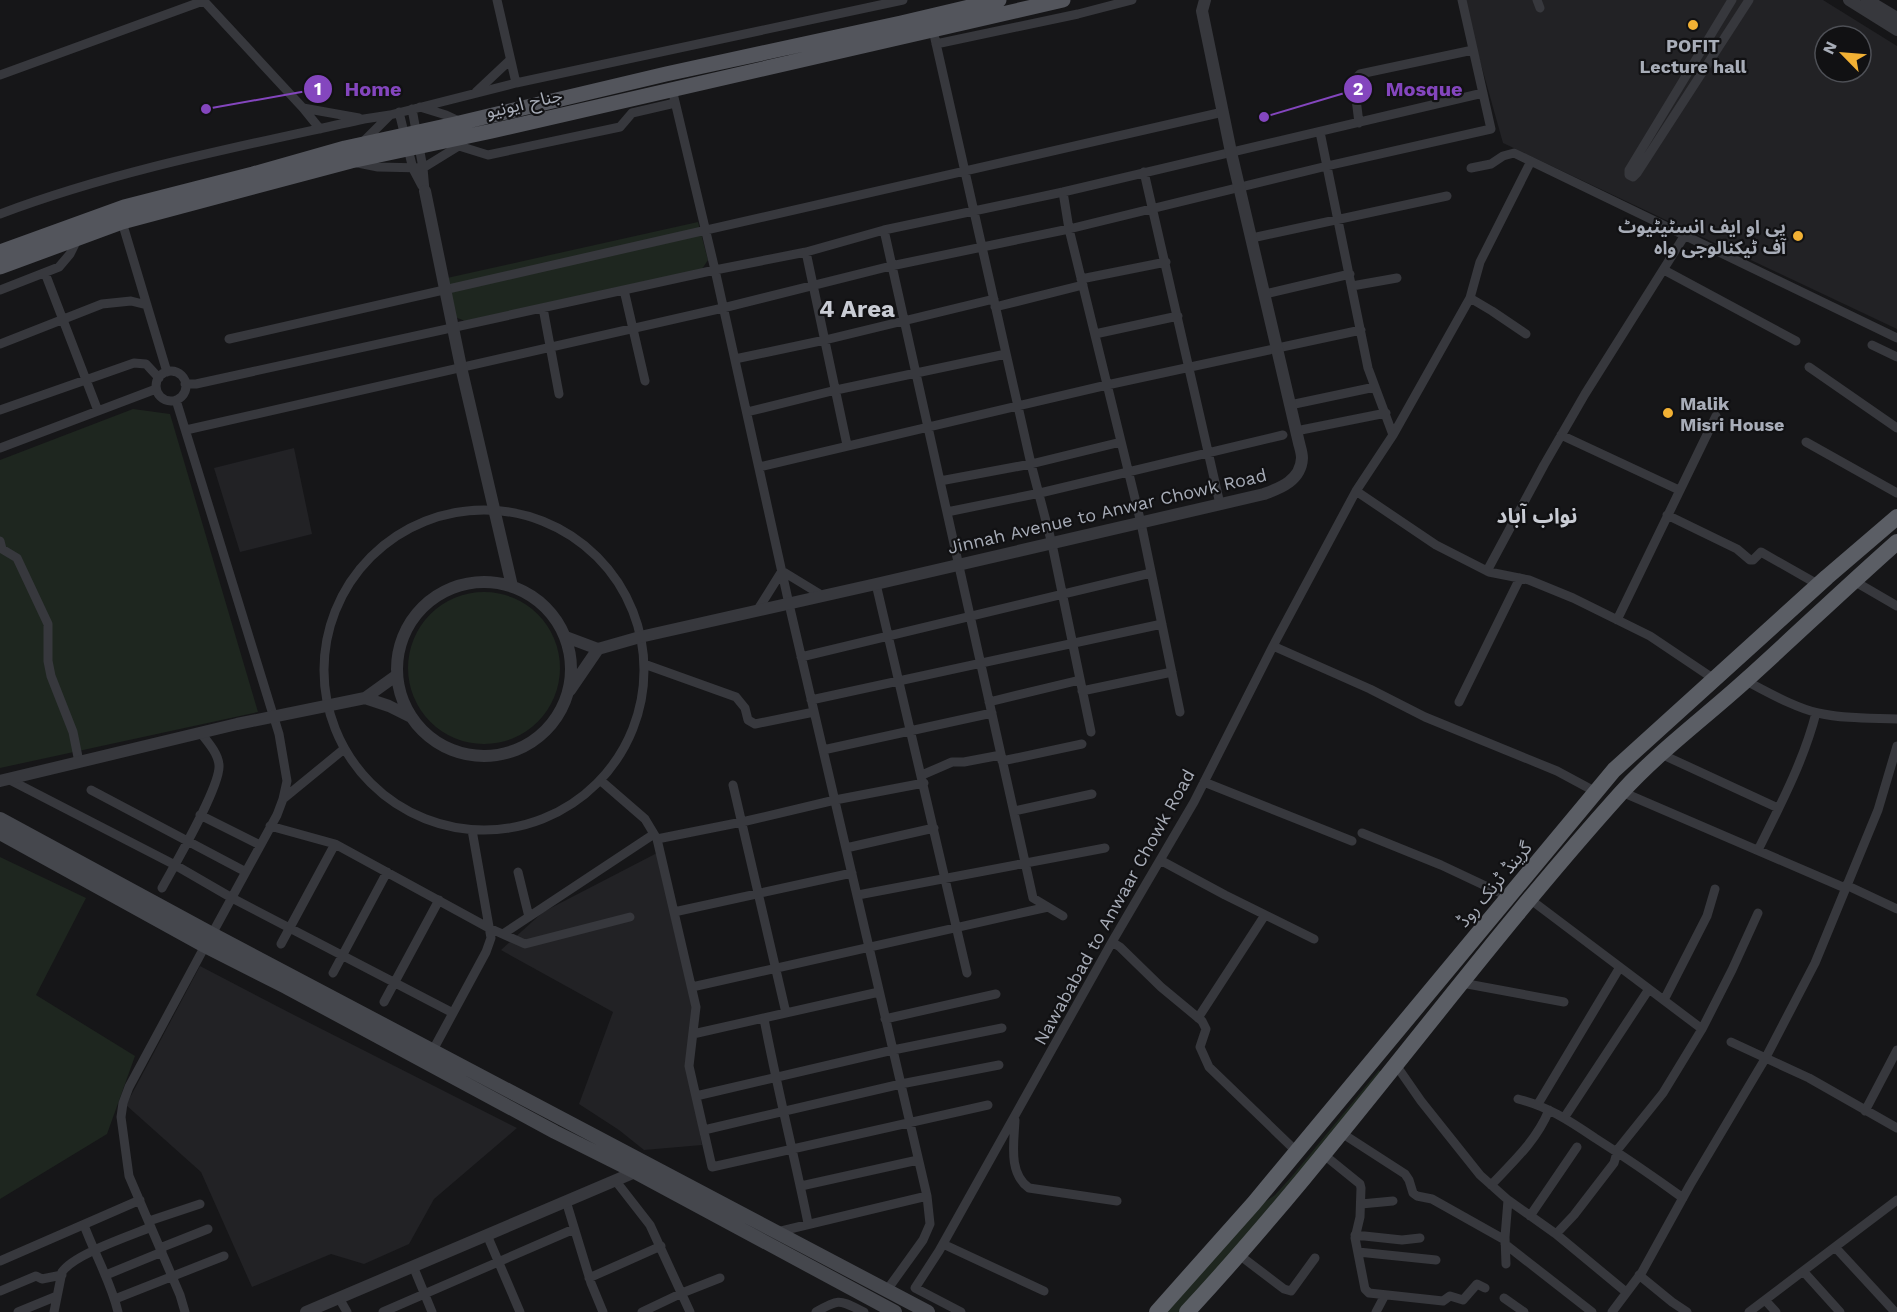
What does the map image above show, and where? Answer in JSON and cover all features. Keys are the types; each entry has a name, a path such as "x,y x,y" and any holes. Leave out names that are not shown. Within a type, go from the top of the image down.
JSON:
{"highway":[{"name":"گرینڈ ٹرنک روڈ","path":"1157,1312 1254,1203 1614,770 1897,517"},
{"path":"1187,1312 1323,1154 1622,792 1660,754 1746,681 1897,542"},
{"path":"1381,1052 1396,1065"}],"main road":[{"name":"جناح ایونیو","path":"0,267 122,222 351,161 462,123 666,74 999,0"},
{"name":"جناح ایونیو","path":"0,252 124,207 362,144 474,135 674,96 934,37 1063,0"},
{"path":"0,819 209,940"},
{"path":"0,833 289,981 433,1050 562,1118 639,1166 895,1312"},
{"path":"289,981 555,1132 639,1166 777,1232 928,1312"},
{"path":"555,1132 562,1118"},
{"path":"840,1282 845,1268"}],"street":[{"path":"0,75 203,0 320,129"},
{"path":"497,0 516,83"},
{"path":"0,214 40,199 177,161 868,4 903,0"},
{"path":"1091,732 1052,544 1031,464 934,37 1078,14 1132,0"},
{"path":"1194,0 1203,6"},
{"path":"186,430 723,308 891,266 1069,229 1327,166 1491,129 1462,0"},
{"path":"1732,0 1629,170 1629,175 1633,177 1637,173 1749,0"},
{"path":"1849,0 1897,30"},
{"path":"1867,0 1897,18"},
{"name":"Jinnah Avenue to Anwar Chowk Road","path":"598,649 640,636 1052,544 1264,494 1285,487 1297,474 1302,458 1231,152 1203,6"},
{"path":"1359,123 1354,84 1360,74 1473,50"},
{"path":"475,94 510,60"},
{"path":"185,384 196,384 806,252 884,230 1063,192 1483,93"},
{"path":"459,146 488,155 620,128 632,114 674,96 801,657 927,1196 930,1224 923,1240 887,1290"},
{"path":"303,108 364,119"},
{"path":"415,108 446,115 462,123"},
{"path":"415,108 412,141 512,586"},
{"path":"229,339 1223,112"},
{"path":"394,113 412,141"},
{"path":"362,144 394,113"},
{"path":"1320,132 1368,368 1393,435"},
{"path":"351,161 378,168 418,168 459,146 474,135"},
{"path":"1471,168 1491,164 1503,156 1515,153 1897,338"},
{"name":"Nawababad to Anwaar Chowk Road","path":"961,1312 915,1288 943,1244 1015,1118 1204,782 1356,491 1393,435 1470,298 1480,262 1531,161"},
{"path":"1144,172 1220,504"},
{"path":"1063,192 1069,229 1141,523 1180,712"},
{"path":"1251,238 1447,196"},
{"path":"0,448 156,389 163,375 147,305 122,222"},
{"path":"884,230 1033,898 1063,916"},
{"path":"1487,571 1586,394 1685,235"},
{"path":"0,290 59,267 78,238"},
{"path":"806,252 847,445"},
{"path":"735,359 904,320 995,303 1166,262"},
{"path":"1664,270 1796,341"},
{"path":"45,273 98,411"},
{"path":"1264,294 1350,274"},
{"path":"1352,286 1397,278"},
{"path":"624,290 645,381"},
{"path":"1470,298 1492,310 1526,334"},
{"path":"0,344 102,304 132,301 147,305"},
{"path":"543,308 559,394"},
{"path":"1095,334 1178,316"},
{"path":"759,467 1107,385 1190,369 1361,330"},
{"path":"1872,345 1897,357"},
{"path":"747,412 836,390 1006,354"},
{"path":"0,410 134,363 146,364 163,375 179,374 185,384 183,394 176,400 161,398 156,389"},
{"path":"1809,367 1897,428"},
{"path":"1290,405 1375,387"},
{"path":"176,400 279,734 287,782 283,799 270,826 129,1087 123,1103 122,1118 129,1176 185,1312"},
{"path":"1296,430 1386,413"},
{"path":"1617,620 1716,416"},
{"path":"947,512 1040,493 1282,435"},
{"path":"1562,435 1679,490"},
{"path":"940,481 1031,464 1121,442"},
{"path":"1806,442 1897,493"},
{"path":"1356,491 1437,545 1487,571 1529,580 1573,598 1650,636 1714,680"},
{"path":"468,510 495,510 521,514 546,522 568,533 607,567 622,588 633,612 640,636 644,664 640,706 625,746 614,764 583,796 542,819 519,826 496,830 472,830 446,826 421,818 398,806 377,790 344,749 328,705 324,669 330,625 354,576 372,555 393,538 416,525 442,515 468,510"},
{"path":"1667,516 1737,549 1750,560 1761,552 1819,585"},
{"path":"1,546 17,558 48,624 48,662 51,676 73,732 80,762"},
{"path":"782,571 823,596"},
{"path":"757,611 782,571"},
{"path":"801,657 1151,573"},
{"path":"1459,702 1520,578"},
{"path":"1854,580 1897,606"},
{"path":"566,638 598,649 569,691 555,721 530,744 498,756 465,755 434,741 411,717 401,697 397,675 400,647 411,621 431,600 456,586 484,582 512,586 535,598 553,615 566,638 572,664 569,691"},
{"path":"876,584 967,973"},
{"path":"811,700 1162,624"},
{"path":"1274,646 1370,689 1425,717 1557,771 1596,792"},
{"path":"644,664 736,698 745,708 748,720 755,724 814,712"},
{"path":"1082,691 1172,672"},
{"path":"4,780 200,732 364,698 397,675"},
{"path":"990,702 1080,680"},
{"path":"1746,681 1816,713 1841,717 1897,719"},
{"path":"364,698 389,706 411,717"},
{"path":"823,750 992,713"},
{"path":"1758,850 1813,726 1816,713"},
{"path":"162,888 187,842 217,777 218,758 200,732"},
{"path":"503,934 655,836 742,822 923,779 952,762 1002,758 1082,744"},
{"path":"1612,1312 1640,1275 1765,1059 1815,963 1878,810 1897,746"},
{"path":"283,799 344,749"},
{"path":"1660,754 1778,808"},
{"path":"4,780 175,865 232,898 453,1013"},
{"path":"600,780 645,819 655,836 696,1007 689,1066 712,1167 988,1105"},
{"path":"1204,782 1352,842"},
{"path":"733,785 786,1014"},
{"path":"91,790 246,872"},
{"path":"1622,792 1897,909"},
{"path":"1014,811 1092,794"},
{"path":"200,815 260,845"},
{"path":"270,826 335,844 489,928 525,944 630,916"},
{"path":"846,848 934,828"},
{"path":"433,1050 486,952 491,938 472,830"},
{"path":"1362,833 1441,865 1509,897"},
{"path":"281,944 335,844"},
{"path":"858,894 1105,848"},
{"path":"1160,860 1314,939"},
{"path":"333,974 387,872"},
{"path":"518,872 530,917"},
{"path":"674,912 852,873"},
{"path":"1664,1000 1707,916 1715,890"},
{"path":"384,1002 439,900"},
{"path":"1531,900 1702,1029"},
{"path":"692,987 1048,907"},
{"path":"1556,1234 1574,1215 1614,1163 1618,1149 1663,1093 1702,1029 1758,913"},
{"path":"1198,1018 1265,915"},
{"path":"1112,942 1202,1021 1206,1029 1200,1047 1209,1067 1297,1152"},
{"path":"1538,1104 1620,967"},
{"path":"1462,983 1564,1002"},
{"path":"1566,1115 1649,989"},
{"path":"693,1034 879,992"},
{"path":"885,1019 996,994"},
{"path":"764,1019 808,1223"},
{"path":"696,1096 892,1050 1002,1028"},
{"path":"1731,1042 1809,1078 1897,1128"},
{"path":"1865,1111 1897,1050"},
{"path":"704,1130 901,1084 999,1065"},
{"path":"1396,1065 1445,1133 1480,1175 1508,1200 1556,1234 1626,1293"},
{"path":"1518,1099 1538,1104 1549,1110 1618,1152 1683,1198"},
{"path":"1491,1185 1525,1149 1549,1110"},
{"path":"1015,1118 1014,1167 1025,1186 1117,1202"},
{"path":"1340,1132 1405,1174 1413,1193 1417,1196 1432,1199 1505,1242 1592,1312"},
{"path":"1530,1216 1577,1147"},
{"path":"1323,1154 1360,1184 1360,1217 1355,1235 1365,1290 1370,1293 1443,1301 1450,1296 1463,1300 1477,1284 1485,1288"},
{"path":"801,1186 918,1160"},
{"path":"306,1312 615,1180 639,1166"},
{"path":"615,1180 650,1225 690,1312"},
{"path":"777,1232 927,1196"},
{"path":"0,1261 140,1200"},
{"path":"1506,1264 1508,1200"},
{"path":"566,1201 589,1278 603,1312"},
{"path":"1360,1204 1393,1201"},
{"path":"1749,1312 1896,1203"},
{"path":"54,1312 62,1275 66,1267 150,1224 200,1204"},
{"path":"84,1225 106,1275 118,1312"},
{"path":"106,1275 208,1229"},
{"path":"382,1312 574,1229"},
{"path":"487,1235 516,1311"},
{"path":"1355,1235 1402,1240 1420,1238"},
{"path":"943,1244 1044,1291"},
{"path":"589,1278 661,1246"},
{"path":"1835,1247 1895,1312"},
{"path":"1358,1252 1436,1260"},
{"path":"1238,1254 1284,1289 1290,1291 1315,1258"},
{"path":"115,1299 224,1256"},
{"path":"413,1266 432,1312"},
{"path":"1803,1271 1840,1312"},
{"path":"0,1291 36,1276 42,1279 62,1275"},
{"path":"1640,1275 1687,1312"},
{"path":"642,1312 720,1278"},
{"path":"1376,1312 1385,1295"},
{"path":"18,1312 57,1296"},
{"path":"339,1298 347,1312"},
{"path":"1504,1298 1524,1312"},
{"path":"1766,1300 1776,1312"},
{"path":"816,1312 833,1302 841,1301 864,1312"},
{"path":"838,1312 844,1303"}],"shaded area":[{"name":"پی او ایف انسٹیٹیوٹ آف ٹیکنالوجی واہ","path":"1463,0 1823,0 1862,24 1813,24 1813,84 1873,84 1873,31 1897,46 1897,329 1503,143"},
{"path":"698,222 708,260 702,269 465,321 455,317 447,278"},
{"path":"133,409 170,414 258,712 0,768 0,460"},
{"path":"294,448 312,534 240,552 214,468"},
{"path":"484,592 513,597 538,614 555,639 560,668 555,697 538,722 513,739 484,744 455,739 430,722 413,697 408,668 413,639 430,614 455,597"},
{"path":"657,853 694,1011 687,1061 702,1145 644,1150 619,1130 579,1104 613,1012 501,950 543,912"},
{"path":"0,857 86,898 36,995 135,1056 107,1134 0,1199"},
{"path":"200,966 517,1128 434,1199 409,1244 364,1264 331,1254 252,1287 201,1172 126,1105"},
{"path":"1379,1070 1382,1075 1181,1312 1165,1312 1262,1204 1275,1195 1293,1175"}],"place":[{"name":"POFIT Lecture hall","path":"1693,25"},
{"name":"Home","path":"206,109"},
{"name":"Mosque","path":"1264,117"},
{"name":"پی او ایف انسٹیٹیوٹ آف ٹیکنالوجی واہ","path":"1798,236"},
{"name":"Malik Misri House","path":"1668,413"}],"district":[{"name":"4 Area","path":"857,309"},
{"name":"نواب آباد","path":"1537,515"}]}
